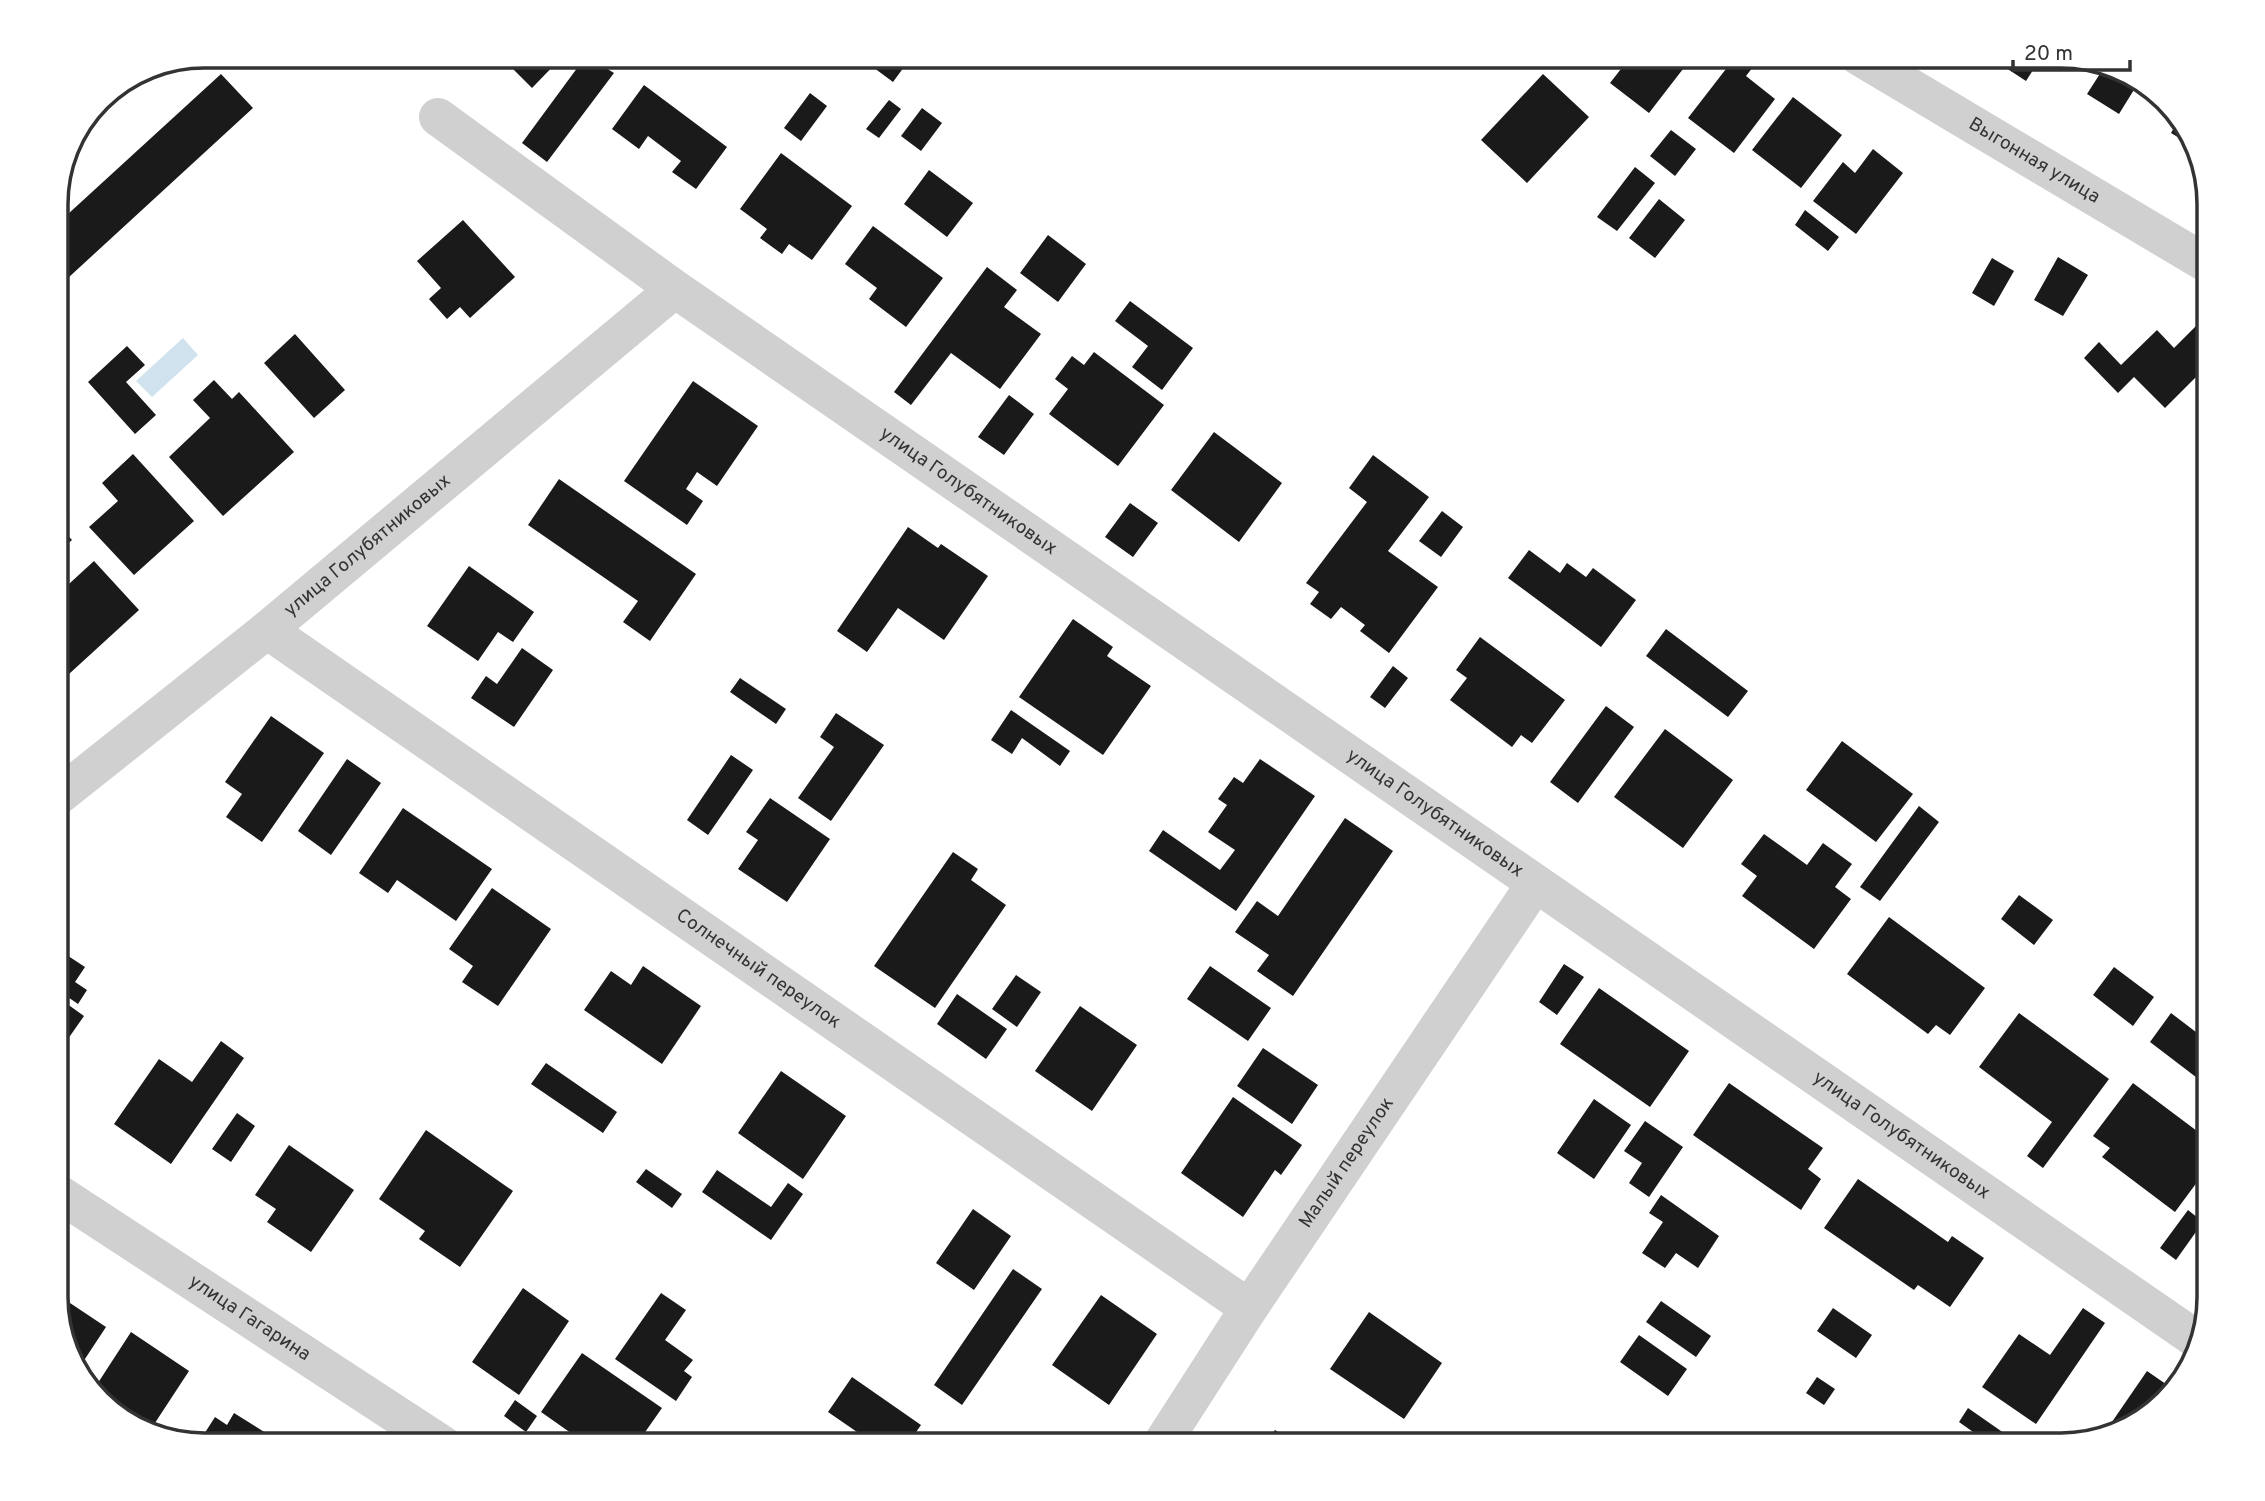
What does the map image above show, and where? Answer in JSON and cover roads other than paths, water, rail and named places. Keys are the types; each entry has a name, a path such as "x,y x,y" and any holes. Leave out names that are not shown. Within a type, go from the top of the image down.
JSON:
{"street":[{"name":"Выгонная улица","path":"1878,68 2197,258"},
{"name":"улица Голубятниковых","path":"438,117 675,289 2191,1335"},
{"name":"улица Голубятниковых","path":"69,788 267,630 675,289"},
{"name":"Солнечный переулок","path":"267,630 1249,1308"},
{"name":"Малый переулок","path":"1169,1433 1249,1308 1535,884"},
{"name":"улица Гагарина","path":"69,1200 425,1433"}],"water":[{"path":"183,338 198,355 152,397 136,381"}]}
